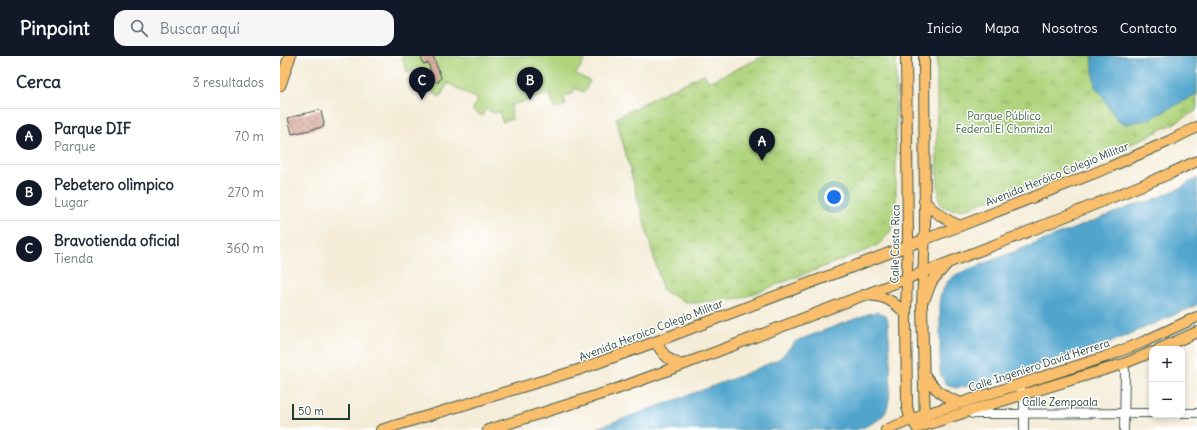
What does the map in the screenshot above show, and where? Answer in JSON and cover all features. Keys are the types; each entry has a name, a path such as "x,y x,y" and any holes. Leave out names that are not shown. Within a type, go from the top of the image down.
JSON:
{"highway":[{"path":"280,85 290,56"}],"main road":[{"name":"Calle Costa Rica","path":"906,56 908,246 906,278 907,407 918,427"},
{"path":"918,427 926,414 922,306 924,272 924,56"},
{"name":"Avenida Heróico Colegio Militar","path":"924,240 1110,167 1197,127"},
{"path":"488,430 614,390 682,365 1073,213 1197,161"},
{"path":"924,201 943,219 960,226"},
{"name":"Avenida Heroico Colegio Militar","path":"381,430 578,370 924,240"},
{"path":"922,306 932,281 949,262"},
{"path":"862,295 884,297 896,304 906,314"},
{"name":"Calle Ingeniero David Herrera","path":"926,414 1105,357 1197,318"},
{"path":"1166,346 1197,332"},
{"path":"655,342 664,355 670,360 682,365"},
{"name":"Calle Ingeniero David Herrera","path":"886,430 918,427 969,410 1123,364 1149,353"},
{"path":"924,373 937,391 947,398 960,403"}],"street":[{"path":"1123,364 1125,370 1124,430"},
{"path":"1019,385 1023,395 1025,414 1024,430"},
{"name":"Calle Zempoala","path":"969,410 972,414 1149,413"},
{"path":"1185,413 1197,413"}],"green space":[{"path":"402,56 587,56 576,74 590,81 584,92 575,88 572,94 564,96 566,105 555,109 550,94 511,105 512,119 502,122 500,112 492,113 486,109 482,116 472,110 478,100 448,83 440,97 432,92 435,86 427,81 425,76 421,77 419,70 407,73"},
{"path":"764,56 896,56 896,217 893,227 883,240 875,247 742,298 693,303 686,302 663,291 616,118 655,97 704,74 709,82"},
{"name":"Parque Público Federal El Chamizal","path":"937,56 1197,56 1197,110 1173,124 1131,144 971,207 950,209 942,206 939,199 937,170"}],"water":[{"path":"1093,56 1197,56 1197,94 1150,119 1126,124 1119,122 1109,108 1102,94 1095,87"},
{"path":"1197,178 1197,305 1114,341 979,384 955,388 945,383 940,373 940,296 947,282 957,274 1137,204 1150,201 1180,188"},
{"path":"877,312 886,315 888,322 890,384 888,406 885,413 868,426 856,430 591,430 740,376 779,359 796,341"}],"building":[{"path":"421,56 433,56 441,77 438,83 434,80 428,63 423,64"},
{"path":"318,110 321,111 324,123 323,127 292,134 288,118"}],"place":[{"name":"Bravotienda oficial","path":"422,100"},
{"name":"Pebetero olìmpico","path":"530,100"},
{"name":"Parque DIF","path":"762,161"}]}
